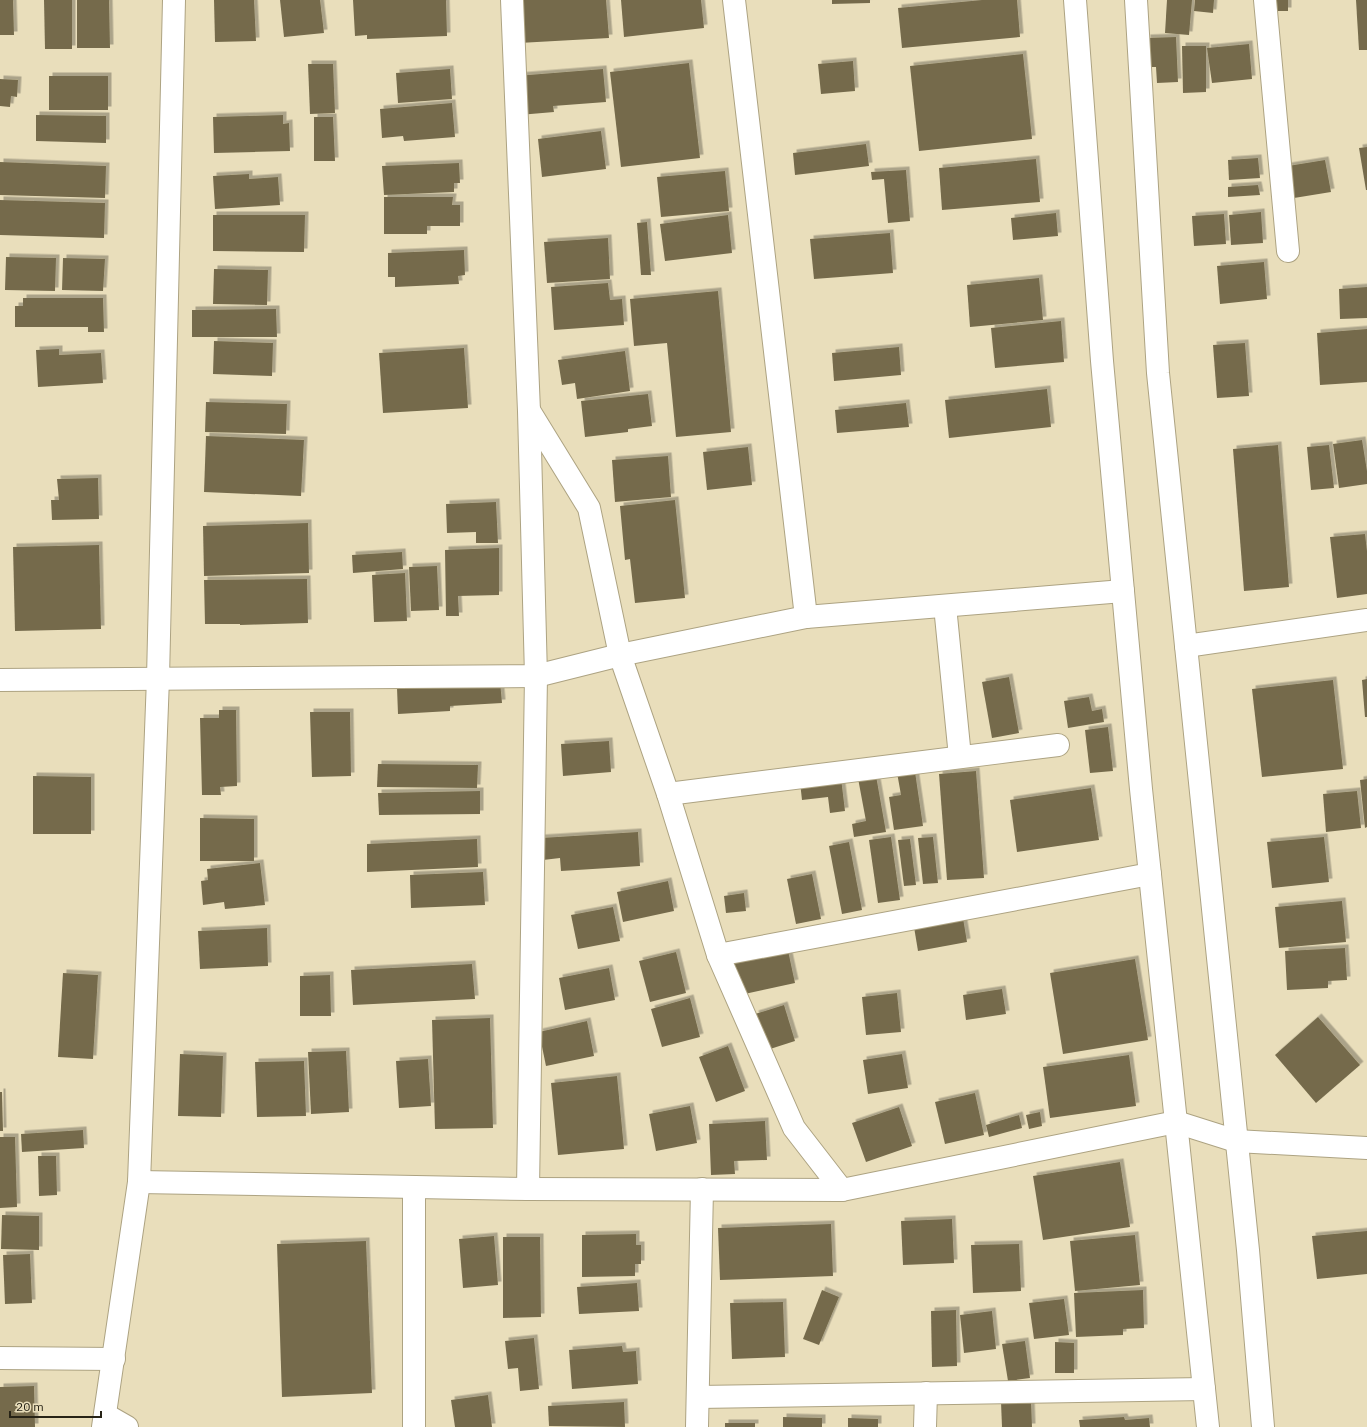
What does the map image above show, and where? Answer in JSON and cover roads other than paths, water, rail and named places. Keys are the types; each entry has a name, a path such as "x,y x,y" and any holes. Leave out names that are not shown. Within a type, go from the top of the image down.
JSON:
{"street":[{"path":"127,1427 104,1421 139,1182 158,678 174,0"},
{"path":"512,0 529,411 536,676 528,1189"},
{"path":"734,0 806,618"},
{"path":"1075,0 1102,361 1123,591 1150,874 1208,1427"},
{"path":"1136,0 1158,372 1248,1250 1263,1427"},
{"path":"1265,0 1288,251"},
{"path":"529,411 589,508 620,655 668,794 718,955 794,1128 842,1190"},
{"path":"0,680 536,676 620,655 806,618 1123,591"},
{"path":"945,606 960,758"},
{"path":"1186,646 1367,620"},
{"path":"668,794 1058,745"},
{"path":"718,955 1150,874"},
{"path":"139,1182 528,1189 842,1190 1176,1122 1236,1141 1367,1148"},
{"path":"414,1187 414,1427"},
{"path":"697,1427 702,1189"},
{"path":"0,1358 114,1359"},
{"path":"698,1397 1204,1389"},
{"path":"925,1427 926,1393"}]}
